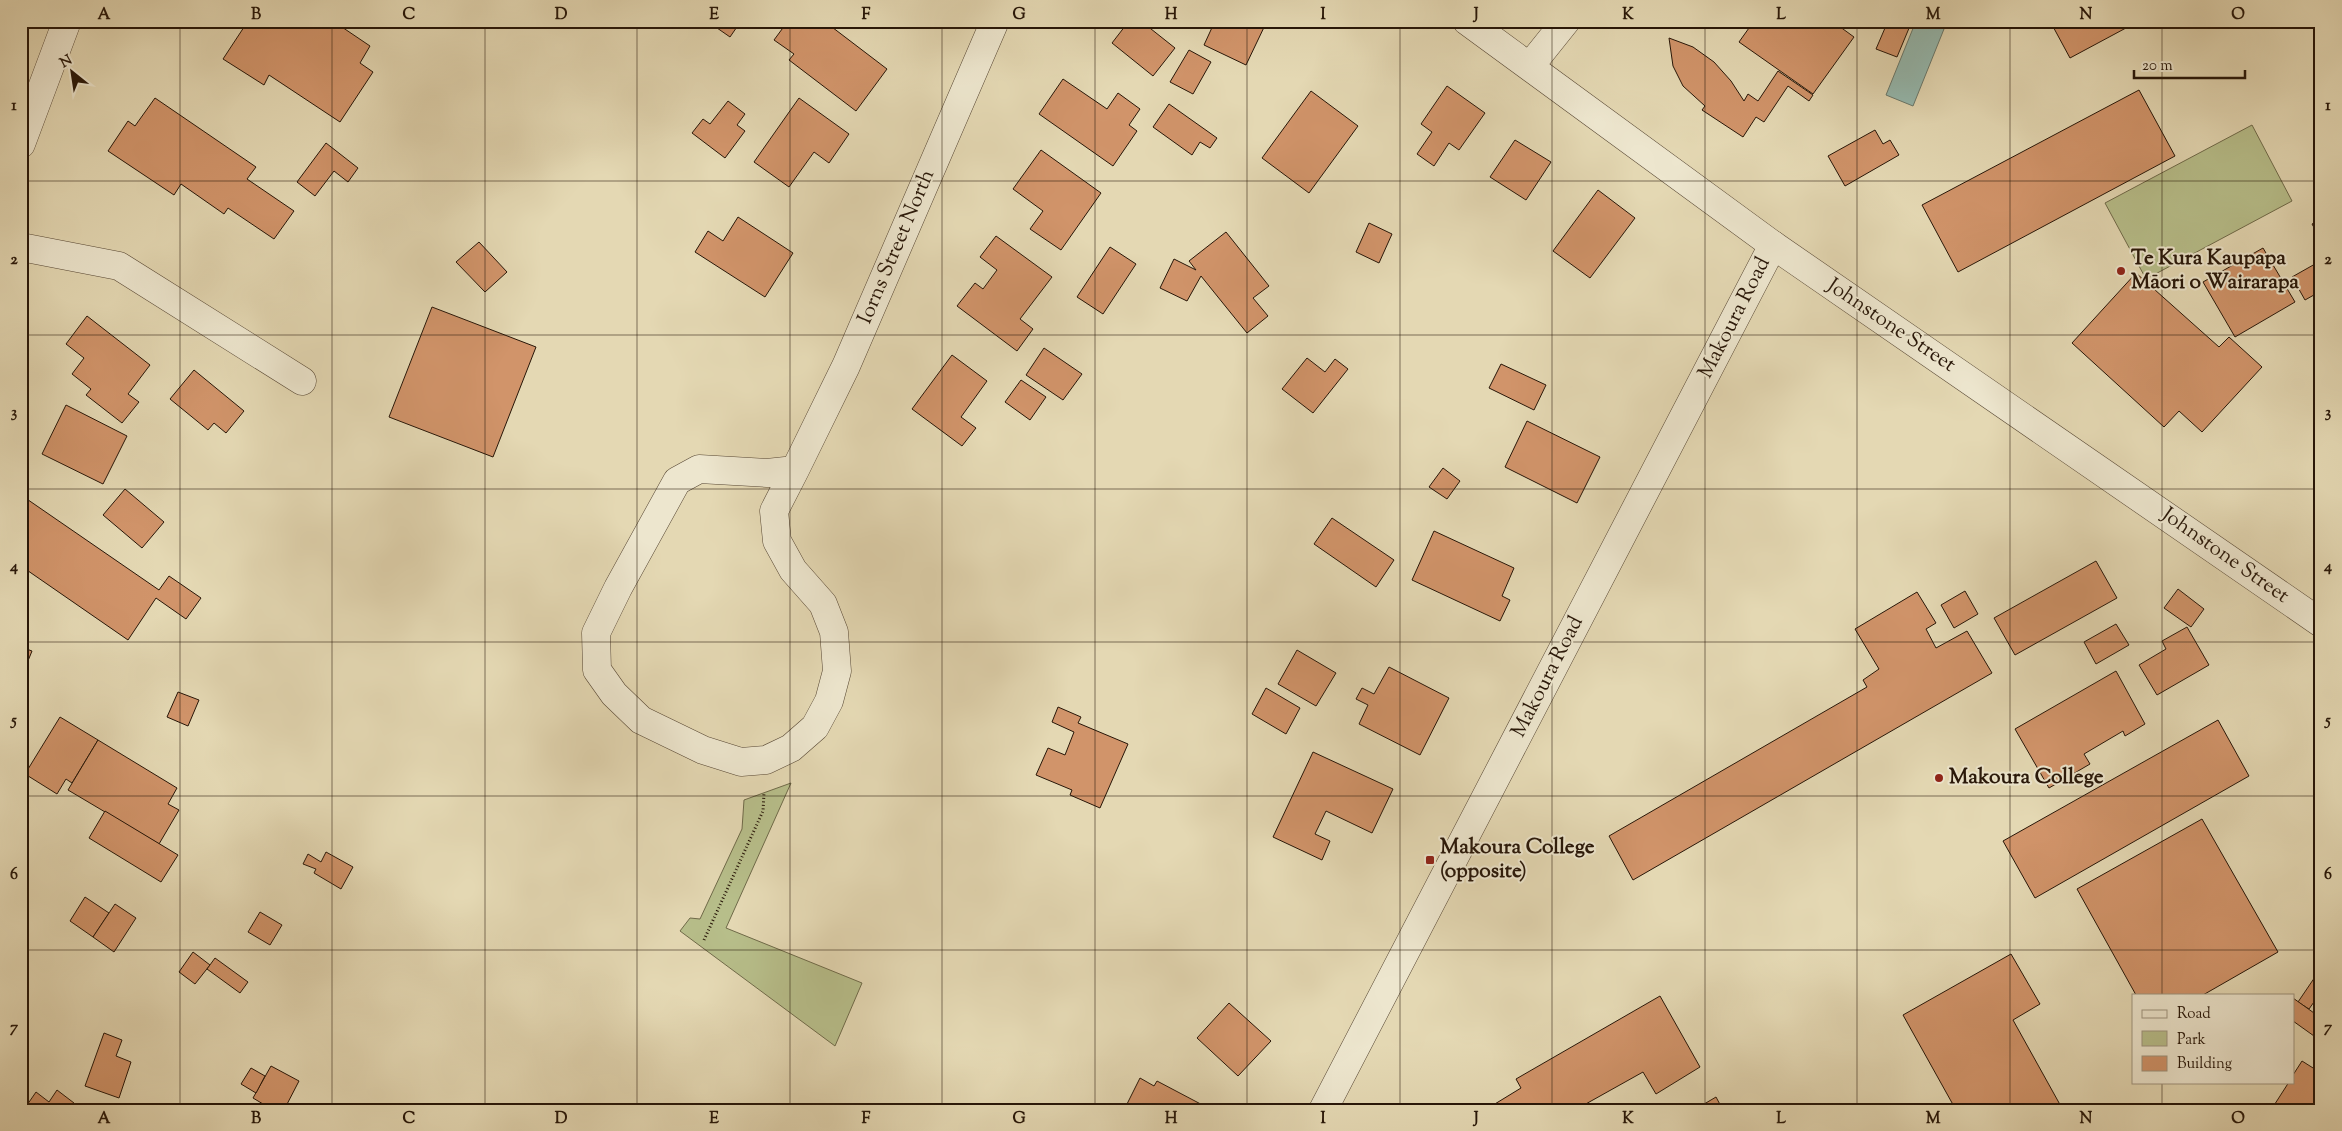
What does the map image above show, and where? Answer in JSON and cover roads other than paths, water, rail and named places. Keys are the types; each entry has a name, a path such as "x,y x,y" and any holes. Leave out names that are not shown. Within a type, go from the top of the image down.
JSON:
{"street":[{"path":"21,144 67,21"},
{"name":"Iorns Street North","path":"795,470 766,473 699,469 677,482 618,588 596,633 597,670 614,694 641,720 703,750 741,762 766,760 791,748 815,727 829,701 837,671 834,632 823,604 793,570 777,542 774,511 795,470 846,366 995,21"},
{"name":"Johnstone Street","path":"1467,21 1772,245 2321,623"},
{"path":"1530,66 1566,21"},
{"name":"Makoura Road","path":"1324,1110 1772,245"},
{"path":"21,247 119,266 302,381"}],"water":[{"path":"1916,21 1926,21 1944,29 1913,106 1886,95"}],"place":[{"name":"Te Kura Kaupapa Māori o Wairarapa","path":"2121,271"},
{"name":"Makoura College","path":"1939,778"},
{"name":"Makoura College (opposite)","path":"1430,860"}]}
